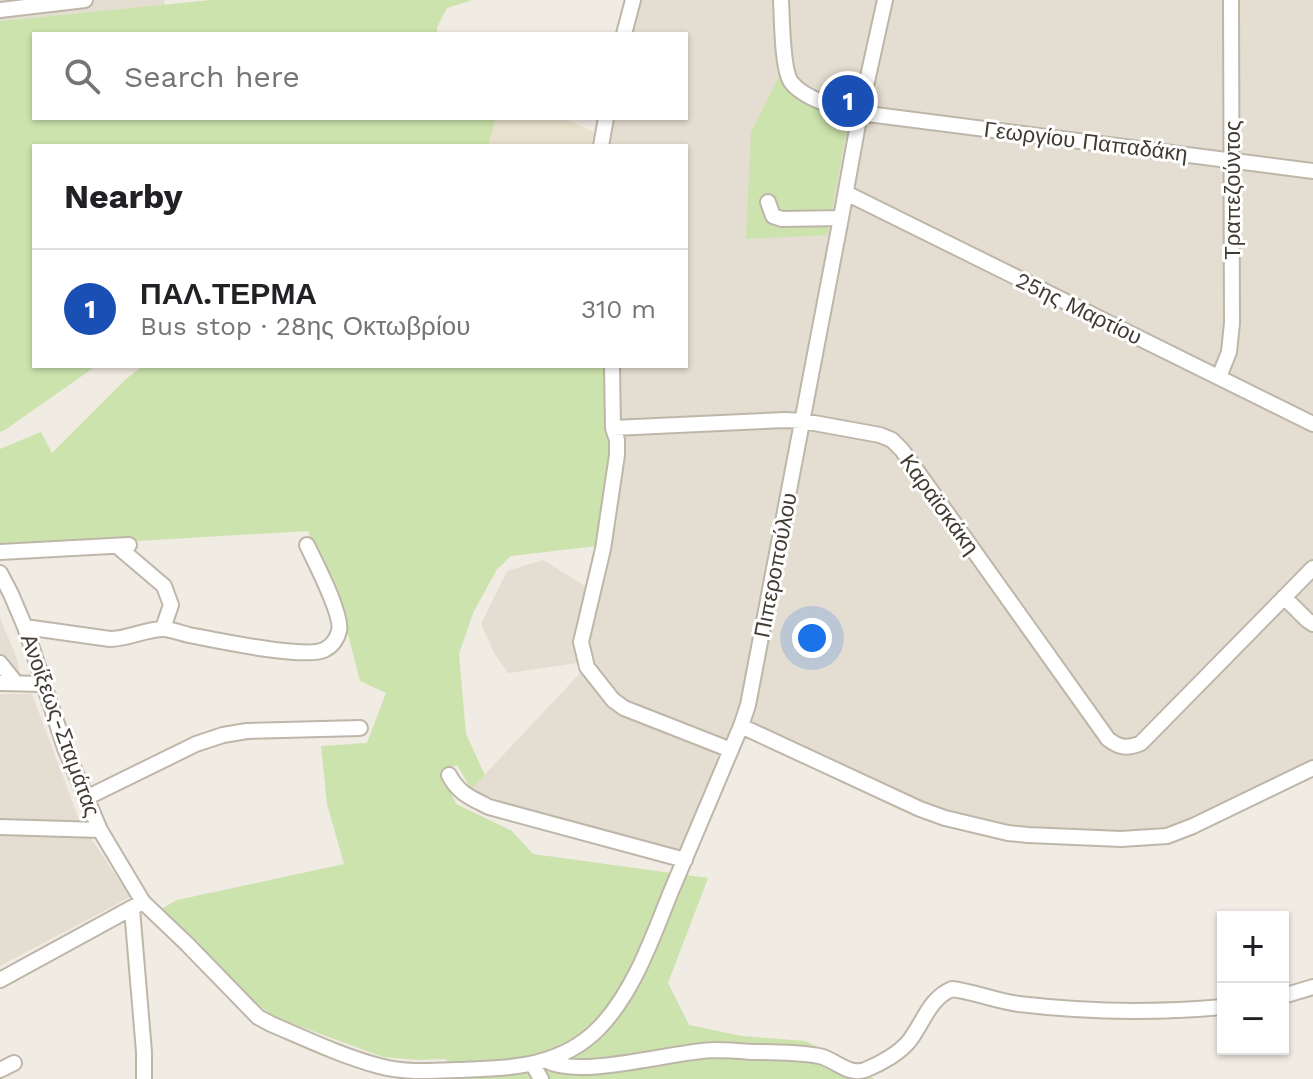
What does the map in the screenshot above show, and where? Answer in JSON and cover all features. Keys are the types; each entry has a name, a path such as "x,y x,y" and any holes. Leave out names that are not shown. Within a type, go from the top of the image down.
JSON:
{"street":[{"path":"0,10 85,0"},
{"path":"625,32 633,0"},
{"name":"Γεωργίου Παπαδάκη","path":"781,0 789,80 817,99 838,108 1313,171"},
{"name":"Πιπεροπούλου","path":"540,1063 565,1054 585,1041 613,1012 644,957 748,705 860,113 885,0"},
{"name":"Τραπεζούντος","path":"1219,377 1229,352 1232,323 1231,0"},
{"path":"601,144 606,120"},
{"name":"25ης Μαρτίου","path":"846,193 1313,424"},
{"path":"768,202 773,216 782,219 841,218"},
{"path":"612,368 613,428 617,455 603,549 581,642 582,653 587,667 613,700 624,708 731,750"},
{"name":"Καραϊσκάκη","path":"613,428 785,420 880,435 892,440 1108,739 1117,746 1130,748 1141,743 1284,597"},
{"path":"25,627 110,639 163,628 277,650 325,649 334,643 340,620 307,545"},
{"path":"0,552 123,546 164,586 171,605 163,628"},
{"path":"1313,568 1284,597 1313,624"},
{"name":"Ανοίξεως-Σταμάτας","path":"0,573 25,627 65,748 137,905 187,944 248,1008 258,1017 286,1031 368,1063 395,1070 511,1068 540,1063"},
{"path":"0,663 16,683"},
{"path":"0,683 43,684"},
{"path":"741,726 920,809 1008,833 1028,835 1121,839 1167,836 1313,768"},
{"path":"86,798 196,744 223,735 247,731 360,728"},
{"path":"449,775 463,794 489,807 685,860"},
{"path":"0,827 100,830"},
{"path":"0,980 137,905 144,1079"},
{"path":"1289,994 1313,987"},
{"path":"541,1079 540,1063 567,1068 615,1068 716,1050 822,1056 854,1075 894,1055 908,1043 932,1003 942,993 952,989 1017,1004 1088,1010 1173,1012 1217,1008"},
{"path":"0,1070 14,1063"}],"shaded area":[{"path":"0,0 164,0 165,5 0,21"},
{"path":"632,0 1313,0 1313,768 1175,834 1028,835 945,818 741,726 687,854 492,800 471,789 586,667 584,662 508,673 494,653 481,624 507,571 543,560 592,590 613,484 612,368 688,368 688,144 601,144 606,120 688,120 688,32 624,32"},
{"path":"495,120 567,120 598,134 596,144 489,144"},
{"path":"0,618 16,656 22,682 0,682"},
{"path":"0,694 32,694 80,822 130,897 0,966"}],"green space":[{"path":"211,0 472,0 447,8 437,32 32,32 32,120 495,120 489,144 32,144 32,368 93,368 0,432 0,21"},
{"path":"780,74 783,84 849,118 827,235 746,239 751,132"},
{"path":"140,368 605,368 610,443 597,546 511,556 497,569 473,613 459,654 466,734 485,775 471,789 457,765 442,771 456,804 512,831 533,854 708,878 668,983 689,1025 742,1036 806,1041 874,1079 454,1079 446,1059 383,1057 277,1018 258,1005 161,909 177,900 344,864 327,804 321,746 367,743 386,693 360,681 349,638 308,531 0,549 0,449 41,432 52,453"}],"place":[{"name":"ΠΑΛ.ΤΕΡΜΑ","path":"848,101"}]}
